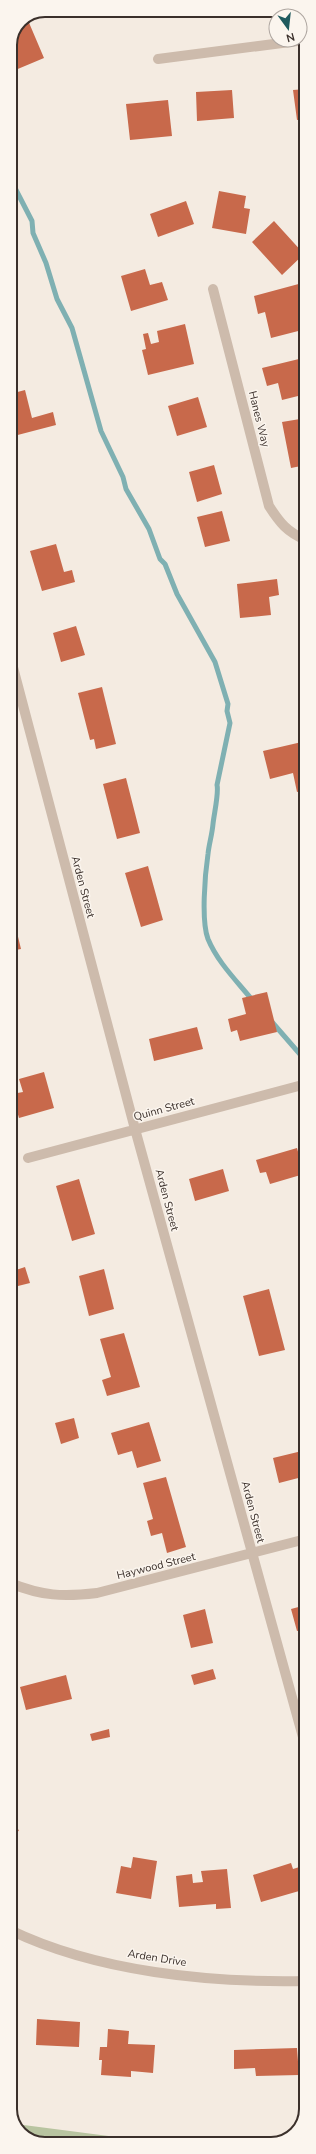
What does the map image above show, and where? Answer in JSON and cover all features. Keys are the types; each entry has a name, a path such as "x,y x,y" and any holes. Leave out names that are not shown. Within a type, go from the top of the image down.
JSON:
{"street":[{"path":"158,59 268,45"},
{"name":"Hanes Way","path":"214,289 269,506 278,520 291,534 299,537"},
{"name":"Arden Street","path":"17,682 135,1129 299,1723"},
{"name":"Quinn Street","path":"28,1158 299,1086"},
{"name":"Haywood Street","path":"17,1586 30,1592 65,1596 97,1593 299,1541"},
{"name":"Arden Drive","path":"17,1933 59,1950 90,1959 160,1972 214,1979 299,1981"}],"green space":[{"path":"22,2125 116,2137 43,2137 33,2134 25,2129"}],"building":[{"path":"29,23 44,58 17,69 17,45 19,34 25,25"},
{"path":"232,90 234,118 197,121 196,92"},
{"path":"293,90 299,90 299,120 297,120"},
{"path":"168,100 172,136 130,140 126,104"},
{"path":"219,191 246,196 244,208 250,209 246,234 212,228"},
{"path":"186,201 194,224 158,237 150,214"},
{"path":"274,221 299,248 299,259 282,275 252,242"},
{"path":"145,269 150,285 162,282 168,300 131,311 121,276"},
{"path":"299,284 299,331 271,338 265,312 258,314 254,296"},
{"path":"185,324 194,364 148,375 142,350 146,349 143,334 148,333 151,344 159,342 157,331"},
{"path":"299,359 299,396 282,400 278,383 267,386 262,368"},
{"path":"25,390 32,418 53,412 56,425 17,435 17,392"},
{"path":"198,397 207,427 177,436 168,406"},
{"path":"299,419 299,466 291,468 282,422"},
{"path":"214,465 222,494 197,502 189,472"},
{"path":"222,511 230,541 205,547 197,517"},
{"path":"56,544 64,572 72,570 75,582 42,591 30,551"},
{"path":"277,579 279,595 269,597 271,615 240,618 237,584"},
{"path":"76,626 85,655 61,662 53,633"},
{"path":"102,687 116,744 96,749 94,739 90,740 78,693"},
{"path":"299,743 299,792 297,792 293,773 270,779 263,751"},
{"path":"126,778 140,833 117,839 103,784"},
{"path":"148,866 163,920 141,927 125,873"},
{"path":"17,933 21,949 17,950"},
{"path":"267,992 277,1032 240,1041 237,1030 231,1032 228,1019 246,1014 242,998"},
{"path":"197,1027 203,1049 154,1061 149,1039"},
{"path":"44,1072 54,1108 19,1118 17,1111 17,1093 23,1092 19,1079"},
{"path":"297,1148 299,1155 299,1175 270,1184 266,1172 260,1173 256,1160"},
{"path":"223,1169 229,1191 195,1201 189,1179"},
{"path":"79,1179 95,1234 72,1241 56,1186"},
{"path":"25,1267 30,1283 17,1286 17,1270"},
{"path":"104,1269 114,1309 89,1316 79,1276"},
{"path":"269,1289 285,1350 259,1356 243,1296"},
{"path":"124,1333 140,1387 107,1396 102,1380 111,1377 100,1339"},
{"path":"74,1418 79,1438 61,1444 55,1423"},
{"path":"149,1422 161,1461 137,1468 132,1451 118,1455 111,1433"},
{"path":"299,1452 299,1478 279,1483 273,1458"},
{"path":"166,1477 186,1547 167,1553 162,1533 151,1536 147,1521 153,1519 143,1483"},
{"path":"299,1607 299,1631 297,1631 291,1609"},
{"path":"205,1609 213,1643 191,1648 183,1615"},
{"path":"213,1669 216,1679 194,1685 191,1675"},
{"path":"66,1675 72,1699 26,1710 20,1687"},
{"path":"109,1729 110,1737 92,1741 90,1734"},
{"path":"133,1857 157,1861 151,1899 116,1893 121,1866 131,1868"},
{"path":"291,1863 293,1869 299,1867 299,1891 261,1902 253,1875"},
{"path":"227,1869 231,1908 216,1909 216,1904 179,1907 176,1876 192,1874 193,1883 203,1882 201,1871"},
{"path":"37,2019 80,2022 79,2047 36,2045"},
{"path":"108,2029 129,2031 128,2044 155,2045 153,2073 131,2071 131,2077 101,2075 102,2060 99,2060 100,2047 107,2047"},
{"path":"297,2048 299,2075 256,2076 255,2068 234,2069 234,2050"}],"waterway":[{"path":"17,192 32,221 33,233 46,263 57,299 72,328 101,431 123,477 126,489 149,529 160,559 165,564 177,594 215,662 228,704 227,711 230,723 217,785 217,798 208,850 204,897 205,921 208,939 212,948 228,972 253,1001"},
{"path":"272,1022 299,1053"}]}
